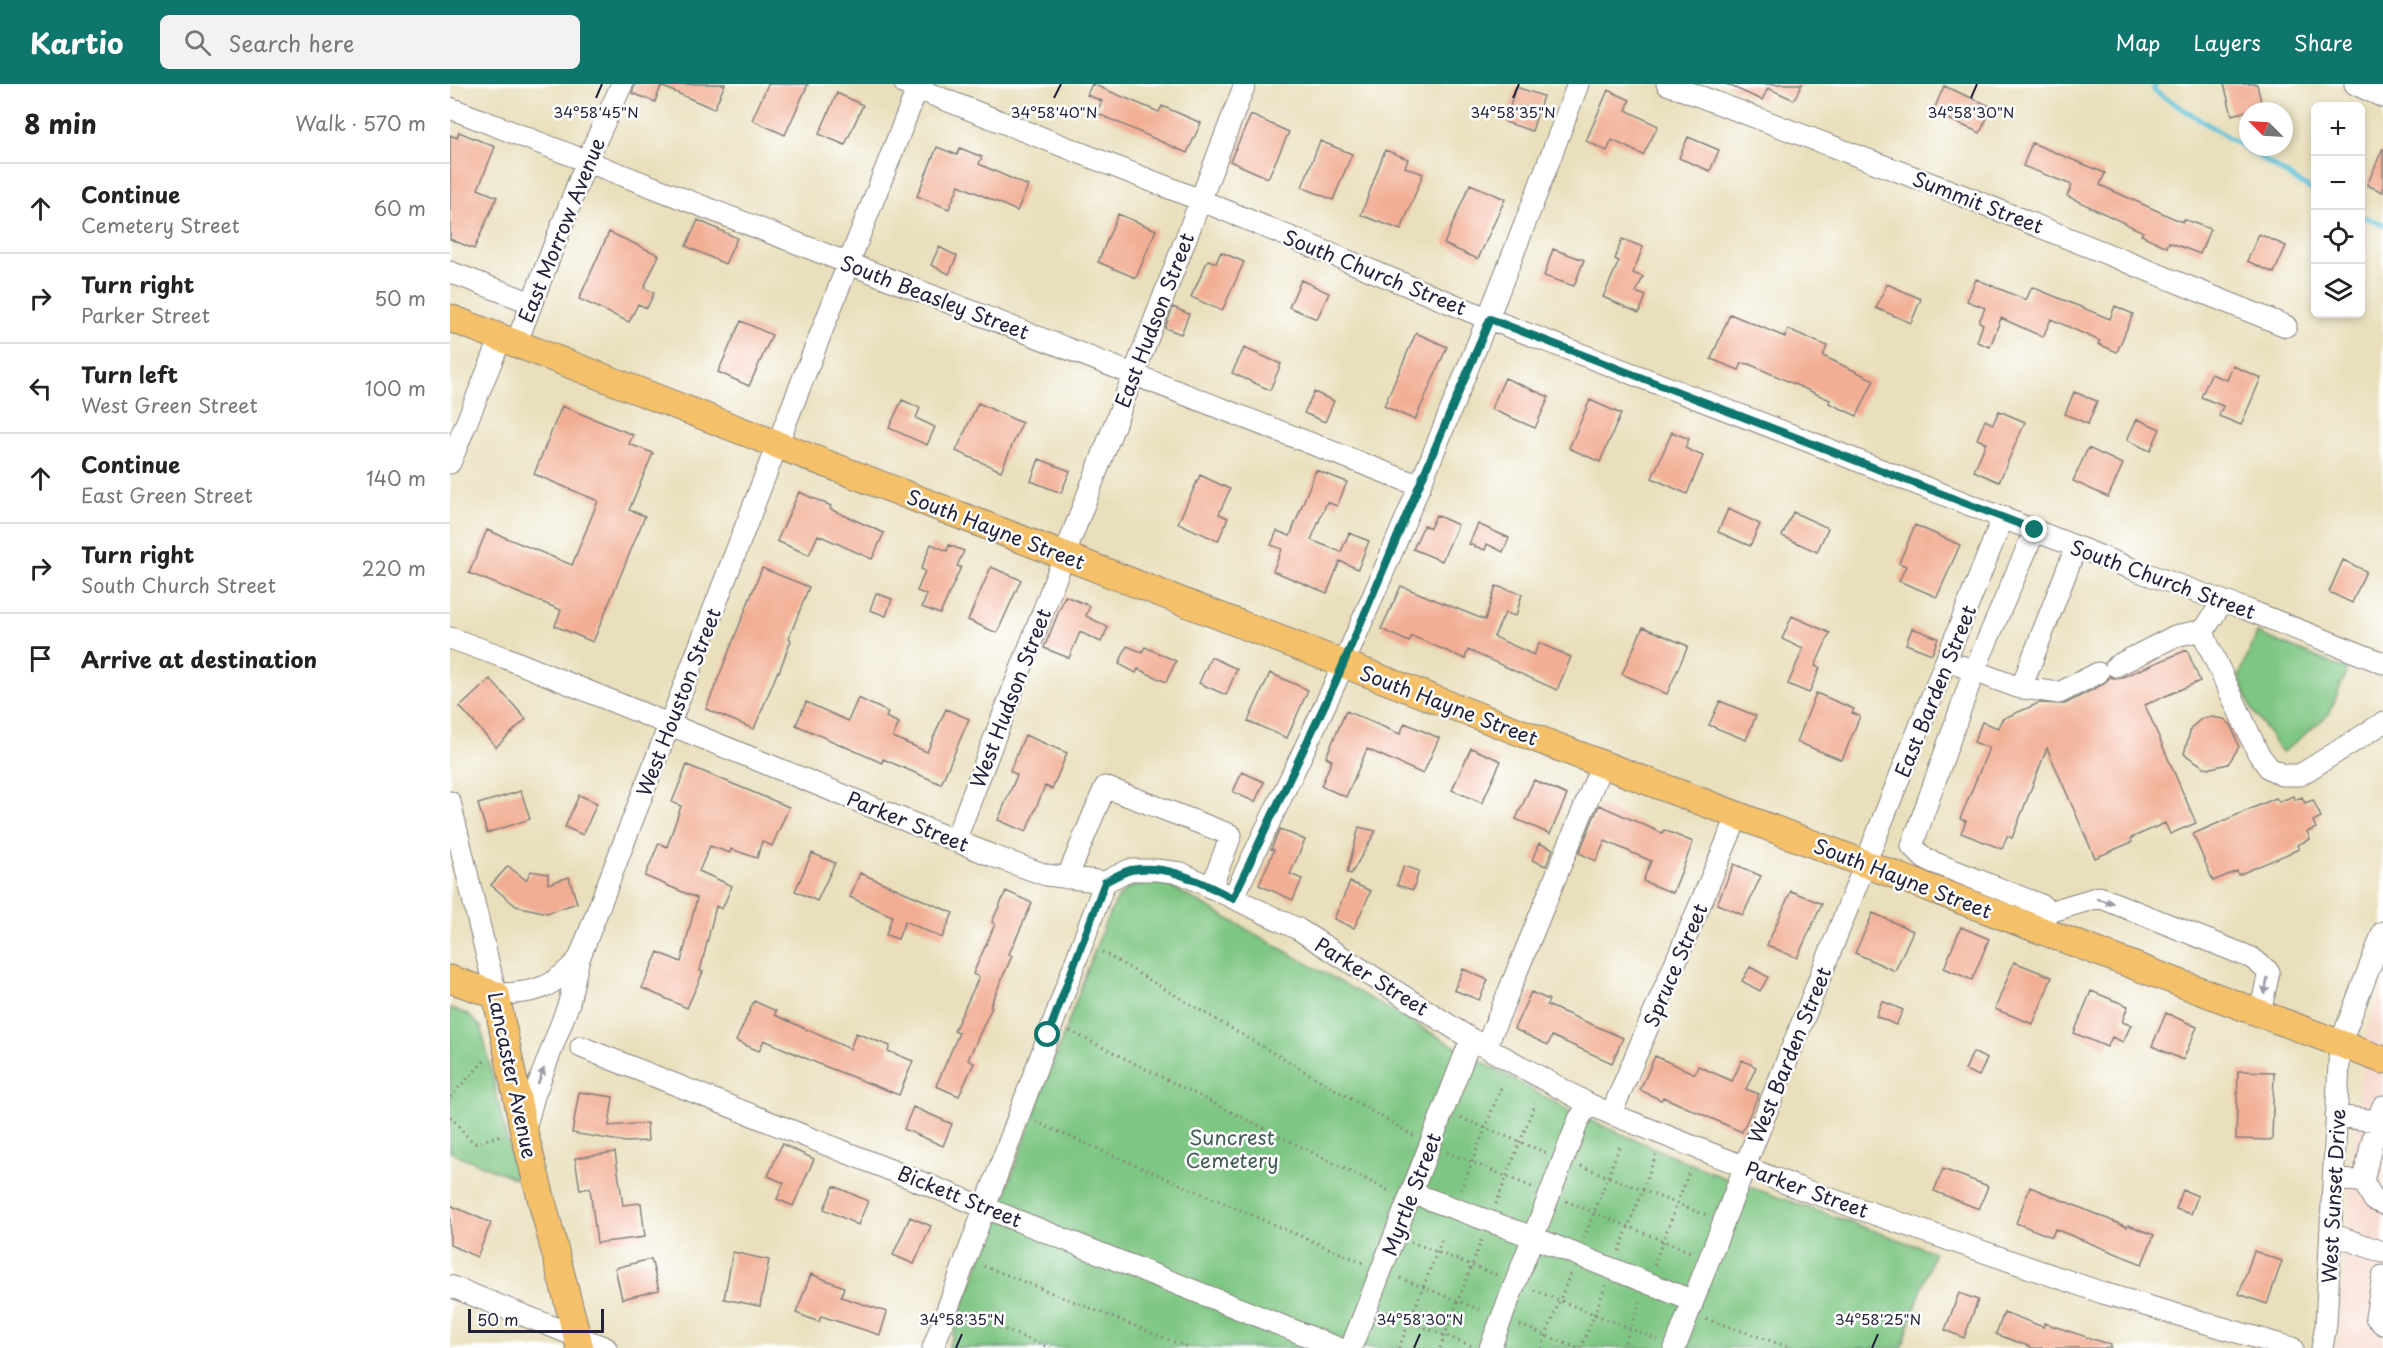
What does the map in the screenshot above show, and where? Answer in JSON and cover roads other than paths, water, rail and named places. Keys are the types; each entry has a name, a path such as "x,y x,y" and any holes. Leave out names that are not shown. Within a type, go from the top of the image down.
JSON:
{"main road":[{"name":"South Hayne Street","path":"450,318 1866,865 2045,921 2260,1013 2383,1060"},
{"path":"450,979 496,994"},
{"name":"Lancaster Avenue","path":"496,994 517,1133 579,1342"}],"street":[{"name":"East Morrow Avenue","path":"450,463 508,341 532,303 587,160 622,84"},
{"name":"East Hudson Street","path":"1064,555 1132,373 1245,84"},
{"path":"1233,898 1343,664 1420,486 1490,319 1578,84"},
{"name":"Summit Street","path":"1667,84 1956,193 2286,326"},
{"path":"2355,84 2383,97"},
{"name":"South Church Street","path":"914,86 1490,319 2130,568 2383,663"},
{"name":"West Houston Street","path":"517,1133 534,1096 569,1003 579,959 849,263 914,86"},
{"name":"South Beasley Street","path":"450,108 1420,486"},
{"path":"450,272 532,303"},
{"name":"East Barden Street","path":"1866,865 2003,518"},
{"path":"2035,530 1974,671 1912,846 1924,859 2041,905 2045,921 2099,897 2252,958 2269,972 2260,1013"},
{"path":"2021,688 2076,547"},
{"name":"West Hudson Street","path":"955,840 1064,555"},
{"path":"2223,601 2205,630 2206,639 2258,753 2269,768 2282,775 2300,775 2383,723"},
{"path":"1947,661 2021,688 2059,693 2175,636 2205,630"},
{"name":"Parker Street","path":"450,638 671,724 1021,867 1046,875 1105,882 1129,870 1181,873 1298,929 1479,1043 1611,1114 1796,1187 2103,1293 2292,1348"},
{"name":"Myrtle Street","path":"1351,1348 1430,1146 1479,1043 1602,764"},
{"path":"1067,878 1105,787 1230,835 1211,888"},
{"name":"Lancaster Avenue","path":"450,802 459,878 496,994"},
{"name":"Spruce Street","path":"1611,1114 1738,815"},
{"name":"West Barden Street","path":"1675,1348 1745,1166 1866,865"},
{"path":"933,1348 1105,882"},
{"name":"West Sunset Drive","path":"2322,1348 2326,1325 2340,1044 2383,932"},
{"name":"West Houston Street","path":"496,994 540,990 562,978 579,959"},
{"name":"Bickett Street","path":"581,1047 1338,1348"},
{"path":"1491,1348 1579,1119 1589,1104"},
{"path":"2336,1116 2380,1114 2363,1181 2374,1200 2383,1204"},
{"path":"2333,1180 2363,1181"},
{"path":"1410,1197 1454,1209 1534,1238 1647,1283 1690,1307"},
{"path":"2331,1234 2383,1252"},
{"path":"2383,1276 2376,1317 2383,1324"},
{"path":"450,1286 579,1342 606,1348"}],"waterway":[{"path":"2156,84 2153,90 2311,190"},
{"path":"2365,217 2383,224"}],"park label":[{"name":"Suncrest Cemetery","path":"1232,1148"}]}
